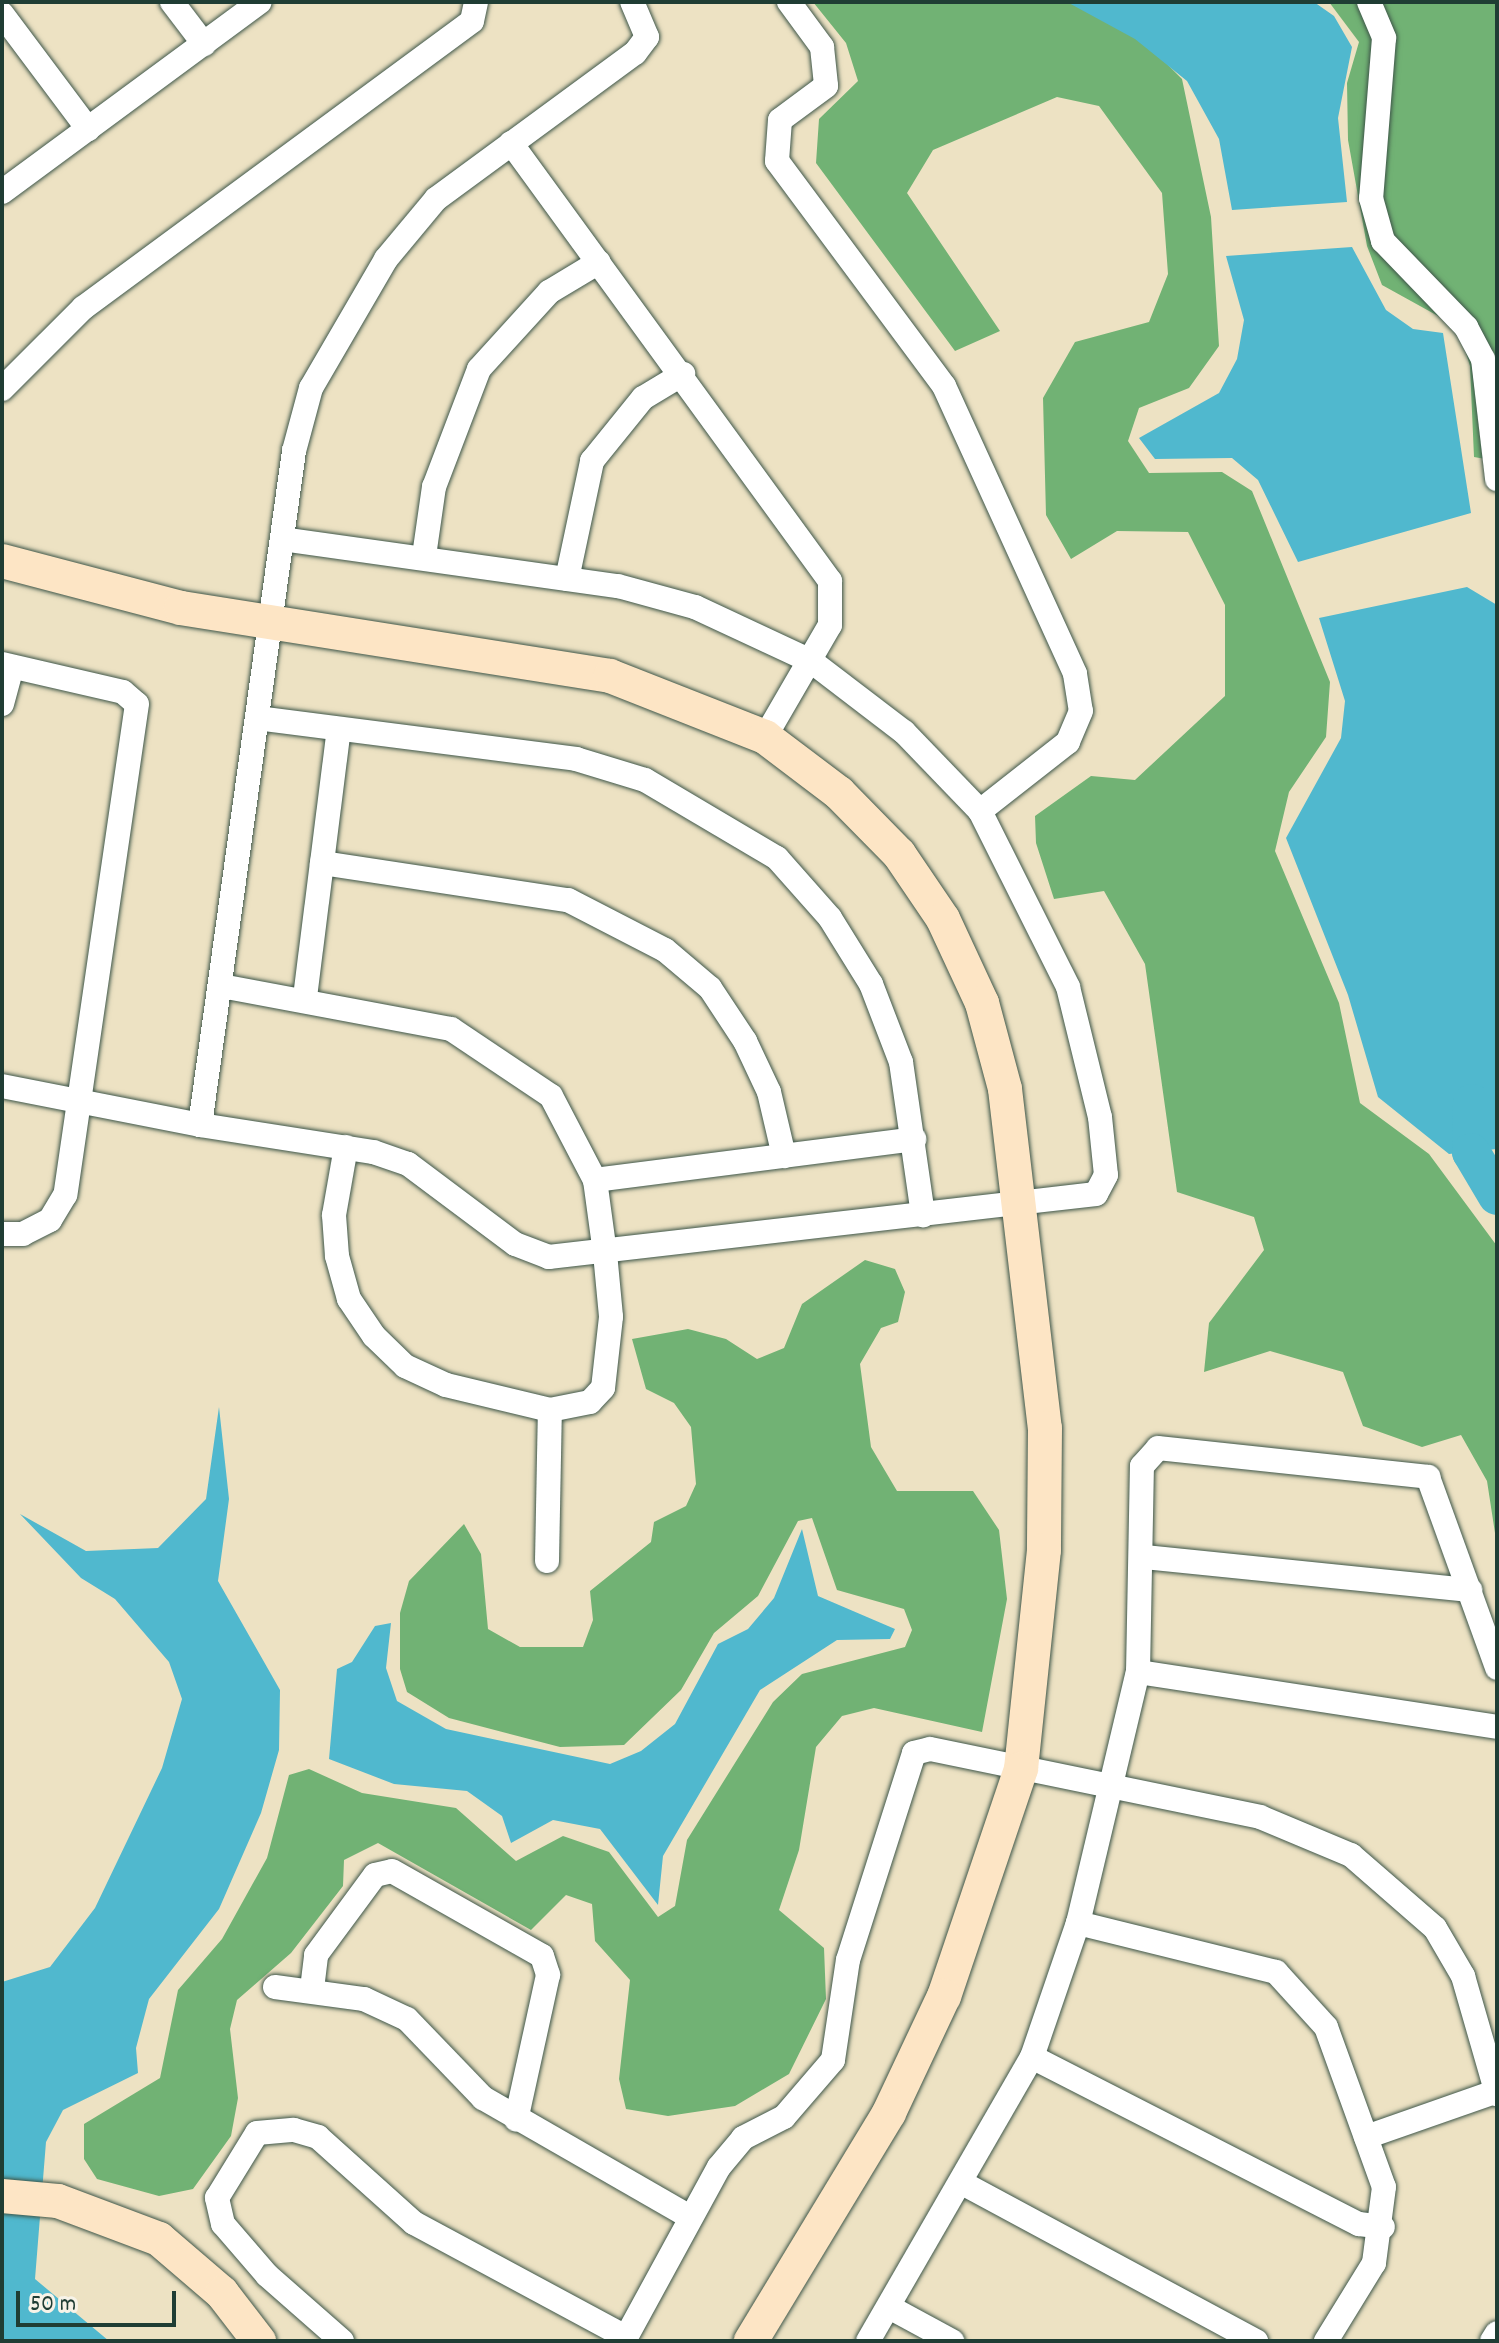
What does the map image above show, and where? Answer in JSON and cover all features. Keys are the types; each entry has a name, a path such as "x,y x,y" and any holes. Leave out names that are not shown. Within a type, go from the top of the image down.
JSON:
{"street":[{"path":"172,2 204,44"},
{"path":"2,192 260,2"},
{"path":"2,389 83,308 472,21 476,2"},
{"path":"200,1125 268,622 311,388 340,328 436,199 635,53 647,37 632,2"},
{"path":"789,2 822,47 826,86 780,120 777,161 944,386 1075,674 1081,711 1068,742 980,811"},
{"path":"1369,2 1384,38 1371,198 1383,241 1466,327 1483,359 1497,479"},
{"path":"2,14 88,129"},
{"path":"511,143 683,374 830,581 830,625 765,737"},
{"path":"424,556 434,487 479,369 549,292 599,262"},
{"path":"567,579 592,461 643,398 683,374"},
{"path":"2,1086 200,1125 346,1147 408,1164 526,1248 549,1257 605,1253 1096,1194 1106,1175 1088,1054 1068,987 980,811 904,732 811,661 695,607 567,579 424,556 282,539"},
{"path":"2,561 268,622 610,676 765,737 839,793 899,854 943,919 982,1003 1005,1089 1045,1428 1044,1550 1021,1769 938,2009 889,2113 751,2341"},
{"path":"2,704 7,666 123,692 137,704 65,1195 50,1220 23,1234 2,1234"},
{"path":"257,718 576,759 645,780 777,858 830,918 871,984 901,1062 923,1215"},
{"path":"305,997 339,729"},
{"path":"322,863 568,900 654,943 710,988 745,1041 769,1092 784,1156"},
{"path":"221,986 305,997 451,1029 511,1063 551,1096 595,1180 605,1253 611,1317 603,1388 590,1402 550,1410 446,1385 405,1366 374,1336 349,1299 337,1256 334,1215 346,1147"},
{"path":"595,1180 914,1139"},
{"path":"547,1561 550,1410"},
{"path":"868,2341 964,2184 1032,2057 1078,1923 1114,1788 1138,1672 1144,1557 1142,1466 1158,1448 1428,1477 1497,1668"},
{"path":"1144,1557 1470,1590"},
{"path":"1138,1672 1497,1727"},
{"path":"342,2341 267,2275 223,2224 217,2198 257,2133 294,2130 318,2137 414,2223 625,2339 688,2216 743,2138 784,2117 833,2060 848,1960 914,1753 930,1749 1309,1833 1394,1886 1435,1928 1463,1976 1497,2092 1366,2137"},
{"path":"312,1989 316,1955 375,1875 392,1871 542,1956 548,1975 516,2120"},
{"path":"1078,1923 1276,1972 1326,2027 1384,2187 1383,2227 1374,2263 1326,2341"},
{"path":"275,1987 312,1989 364,1999 407,2019 483,2098 516,2120 688,2216"},
{"path":"1032,2057 1359,2224 1383,2227"},
{"path":"964,2184 1256,2341"},
{"path":"2,2196 115,2218 170,2248 222,2293 259,2341"},
{"path":"889,2307 952,2341"},
{"path":"1492,2341 1497,2333"}],"green space":[{"path":"813,2 1105,2 1182,79 1211,217 1219,346 1189,388 1139,408 1128,441 1149,473 1222,472 1252,491 1330,682 1326,737 1289,792 1275,851 1339,1003 1360,1103 1429,1154 1497,1246 1497,1546 1487,1481 1461,1435 1422,1447 1363,1426 1343,1372 1270,1351 1204,1372 1209,1323 1264,1250 1254,1217 1177,1192 1145,964 1104,891 1054,899 1036,843 1035,816 1091,776 1135,780 1225,696 1225,605 1188,532 1117,531 1071,559 1046,515 1043,398 1075,342 1149,322 1168,274 1162,193 1099,106 1057,97 933,150 907,193 1000,331 955,351 816,163 819,119 858,81 846,43"},
{"path":"1329,2 1497,2 1497,461 1474,457 1470,366 1458,327 1382,285 1367,246 1348,140 1347,83 1359,42"},
{"path":"865,1260 895,1269 905,1292 898,1322 881,1328 860,1364 871,1447 897,1491 973,1491 999,1530 1007,1599 982,1732 874,1708 842,1716 816,1747 799,1850 779,1910 824,1948 826,1999 789,2074 735,2106 668,2116 626,2109 619,2079 630,1980 595,1941 592,1904 566,1895 531,1930 378,1843 344,1860 343,1886 291,1953 237,2000 230,2029 238,2098 231,2136 193,2189 159,2196 97,2179 84,2159 84,2124 160,2078 178,1990 222,1939 267,1858 289,1775 309,1769 362,1793 456,1808 516,1861 563,1836 609,1852 658,1917 675,1906 687,1840 773,1702 802,1674 905,1647 912,1630 904,1609 837,1590 812,1518 798,1521 758,1596 714,1633 681,1690 624,1745 560,1747 449,1718 407,1692 400,1669 400,1613 409,1581 464,1524 481,1554 488,1629 520,1647 583,1647 593,1620 590,1591 651,1542 654,1522 686,1506 696,1484 691,1427 674,1403 646,1389 632,1339 688,1329 726,1339 757,1359 784,1348 802,1304"}],"water":[{"path":"1067,2 1314,2 1334,16 1352,47 1338,118 1347,202 1232,210 1219,139 1187,81 1135,39"},
{"path":"1352,247 1386,310 1413,329 1443,333 1471,513 1298,562 1258,480 1232,458 1155,459 1139,438 1219,393 1237,359 1244,320 1226,256"},
{"path":"1467,587 1497,605 1497,1149 1449,1154 1378,1097 1348,995 1286,838 1341,738 1345,701 1319,618"},
{"path":"219,1407 229,1499 218,1581 280,1690 279,1750 261,1813 219,1909 149,1999 136,2048 138,2073 63,2110 46,2142 35,2279 109,2341 2,2341 2,1982 50,1967 95,1908 162,1768 182,1699 169,1662 115,1599 81,1578 20,1514 86,1551 158,1548 206,1499"},
{"path":"802,1529 818,1596 895,1629 890,1639 837,1640 760,1690 663,1856 658,1905 600,1829 553,1820 511,1843 502,1816 467,1791 394,1784 329,1759 337,1669 352,1662 375,1626 391,1623 386,1668 397,1701 446,1729 610,1764 641,1751 675,1724 718,1644 748,1629 774,1598"}],"waterway":[{"path":"1472,1103 1471,1152 1497,1196"}]}
